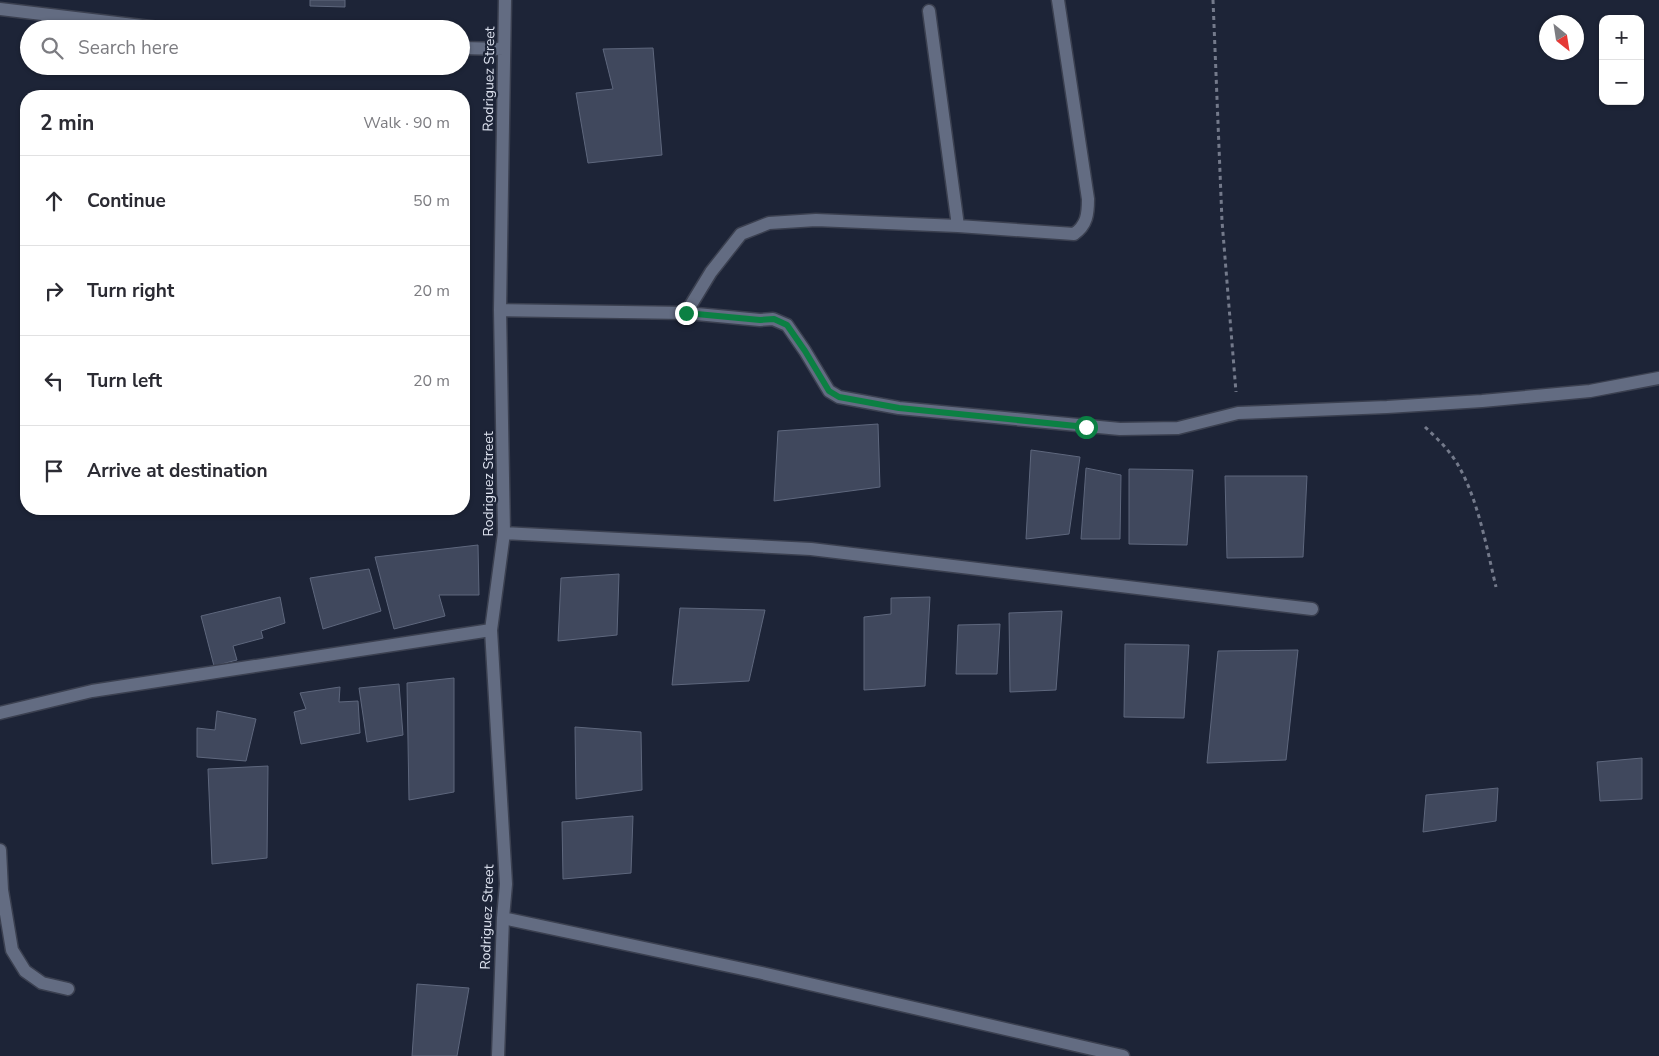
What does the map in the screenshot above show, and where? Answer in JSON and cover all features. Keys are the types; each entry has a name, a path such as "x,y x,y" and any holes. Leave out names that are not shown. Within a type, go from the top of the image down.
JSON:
{"street":[{"name":"Rodriguez Street","path":"498,1056 506,884 491,630 504,533 500,310 505,0"},
{"path":"686,313 711,272 741,234 769,223 816,220 958,226 1074,234 1081,229 1088,215 1088,199 1058,0"},
{"path":"0,9 92,20"},
{"path":"929,11 958,226"},
{"path":"470,48 504,48"},
{"path":"500,310 686,313 760,320 774,319 787,325 829,391 839,397 899,408 1120,429 1178,428 1238,413 1387,407 1590,391 1659,378"},
{"path":"504,533 811,549 1312,609"},
{"path":"0,713 92,691 491,630"},
{"path":"0,850 2,890 12,950 25,971 42,983 68,989"},
{"path":"503,918 762,973 1124,1056"}],"path":[{"path":"1212,0 1222,221 1238,413"},
{"path":"1387,407 1426,427 1458,465 1476,508 1496,587"}],"building":[{"path":"310,0 345,0 345,7 310,6"},
{"path":"653,48 662,155 588,163 576,93 613,89 603,49"},
{"path":"878,424 880,487 774,501 778,431"},
{"path":"1031,450 1080,457 1069,534 1026,539"},
{"path":"1086,468 1121,475 1120,539 1081,539"},
{"path":"1129,469 1193,470 1187,545 1129,544"},
{"path":"1225,476 1307,476 1303,557 1227,558"},
{"path":"478,545 479,595 439,595 445,616 394,629 375,557"},
{"path":"369,569 381,611 323,629 310,578"},
{"path":"619,574 617,635 558,641 561,578"},
{"path":"280,597 285,623 261,631 263,638 233,646 237,660 214,666 201,616"},
{"path":"930,597 925,686 864,690 864,617 891,614 891,598"},
{"path":"680,608 765,610 749,681 672,685"},
{"path":"1062,611 1056,690 1010,692 1009,613"},
{"path":"1000,624 997,674 956,674 958,625"},
{"path":"1125,644 1189,645 1184,718 1124,717"},
{"path":"1298,650 1286,760 1207,763 1218,651"},
{"path":"454,678 454,792 409,800 407,683"},
{"path":"399,684 403,735 367,742 359,688"},
{"path":"340,687 339,702 358,701 360,733 301,744 294,712 306,709 300,693"},
{"path":"217,711 256,719 246,761 197,757 197,728 215,730"},
{"path":"575,727 641,732 642,790 576,799"},
{"path":"1642,758 1642,799 1600,801 1597,762"},
{"path":"268,766 267,858 212,864 208,769"},
{"path":"1498,788 1496,821 1423,832 1426,795"},
{"path":"633,816 631,873 563,879 562,822"},
{"path":"417,984 469,988 457,1056 412,1056"}],"route":[{"path":"686,313 760,320 774,319 787,325 829,391 839,397 899,408 1086,427"}]}
